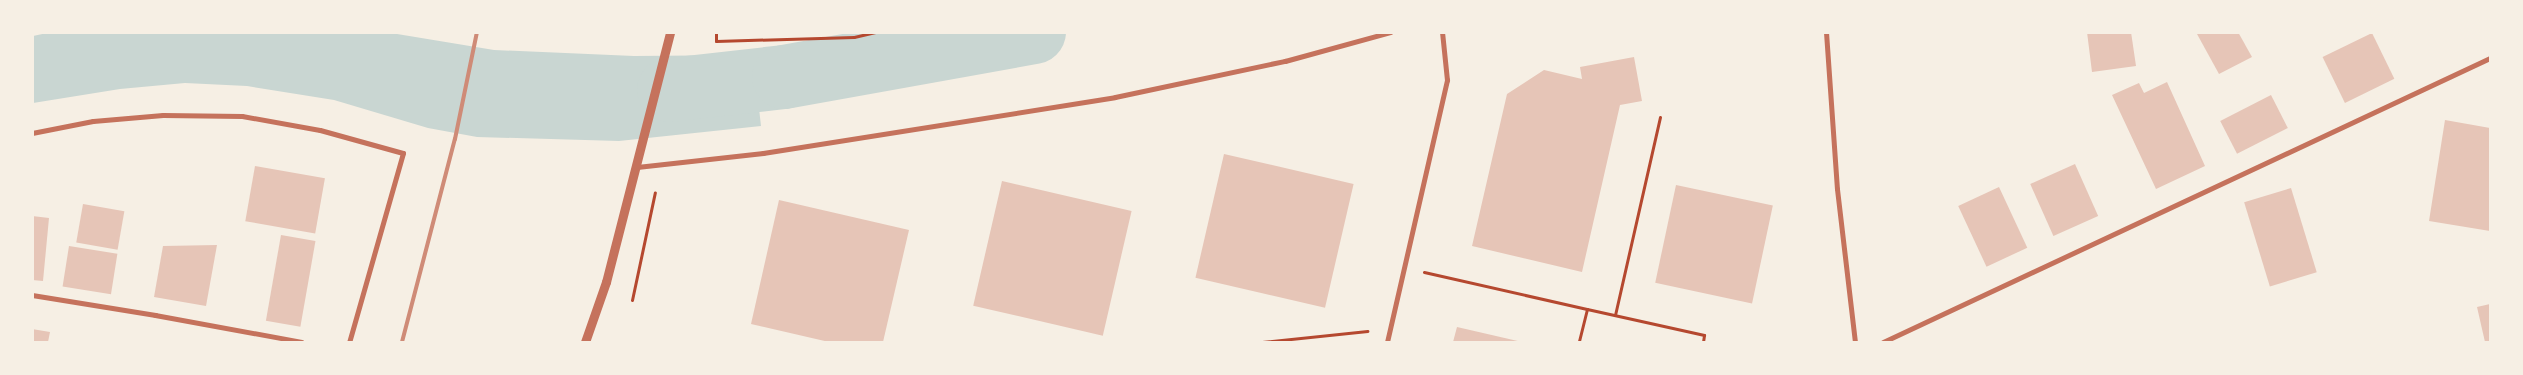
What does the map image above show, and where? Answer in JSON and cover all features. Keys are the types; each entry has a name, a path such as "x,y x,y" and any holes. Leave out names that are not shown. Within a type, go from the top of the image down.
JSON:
{"street":[{"path":"585,342 606,282 637,168 670,32"},
{"path":"637,168 763,153 1114,97 1285,61 1390,32"},
{"path":"1387,342 1447,80 1442,32"},
{"path":"1826,32 1837,189 1855,342"},
{"path":"1883,342 2490,58"},
{"path":"32,133 93,121 163,115 242,116 320,130 403,152 349,342"},
{"path":"32,295 164,316 302,342"}],"path":[{"path":"716,32 716,41 854,37 876,32"},
{"path":"1615,315 1660,116"},
{"path":"632,300 661,165"},
{"path":"1404,267 1704,335 1703,342"},
{"path":"1579,342 1587,309"},
{"path":"1262,342 1390,328"}],"shaded area":[{"path":"385,32 494,50 634,56 753,55 761,126 619,141 477,137 428,128 334,100 247,86 185,83 120,89 33,103 33,36 47,33"}],"building":[{"path":"2087,32 2131,32 2136,66 2092,72"},
{"path":"2201,32 2238,32 2252,57 2219,74 2197,34"},
{"path":"2372,33 2394,79 2345,103 2323,57"},
{"path":"1634,57 1642,101 1620,105 1582,272 1472,246 1507,94 1544,70 1582,79 1580,67"},
{"path":"2167,82 2205,166 2156,189 2112,95 2139,83 2144,93"},
{"path":"2271,95 2288,128 2237,154 2220,121"},
{"path":"2445,120 2490,128 2490,231 2429,221"},
{"path":"1224,154 1354,184 1325,308 1195,278"},
{"path":"2075,164 2098,216 2053,236 2030,184"},
{"path":"255,166 325,178 315,233 245,221"},
{"path":"1002,181 1132,211 1103,336 973,306"},
{"path":"1676,185 1773,206 1752,303 1655,283"},
{"path":"1999,187 2027,248 1987,267 1958,206"},
{"path":"2291,188 2317,272 2270,286 2244,202"},
{"path":"779,200 909,230 883,342 829,342 751,324"},
{"path":"83,204 124,211 118,250 76,242"},
{"path":"32,216 49,218 43,281 32,280"},
{"path":"281,235 315,241 300,327 266,321"},
{"path":"217,245 206,306 154,297 163,246"},
{"path":"69,246 117,254 111,294 63,286"},
{"path":"2490,304 2490,342 2485,342 2477,307"},
{"path":"1457,327 1522,342 1453,342"},
{"path":"32,329 50,332 48,342 32,342"}],"waterway":[{"path":"669,90 784,77 1034,32"}],"railway":[{"path":"402,342 455,139 477,32"}]}
